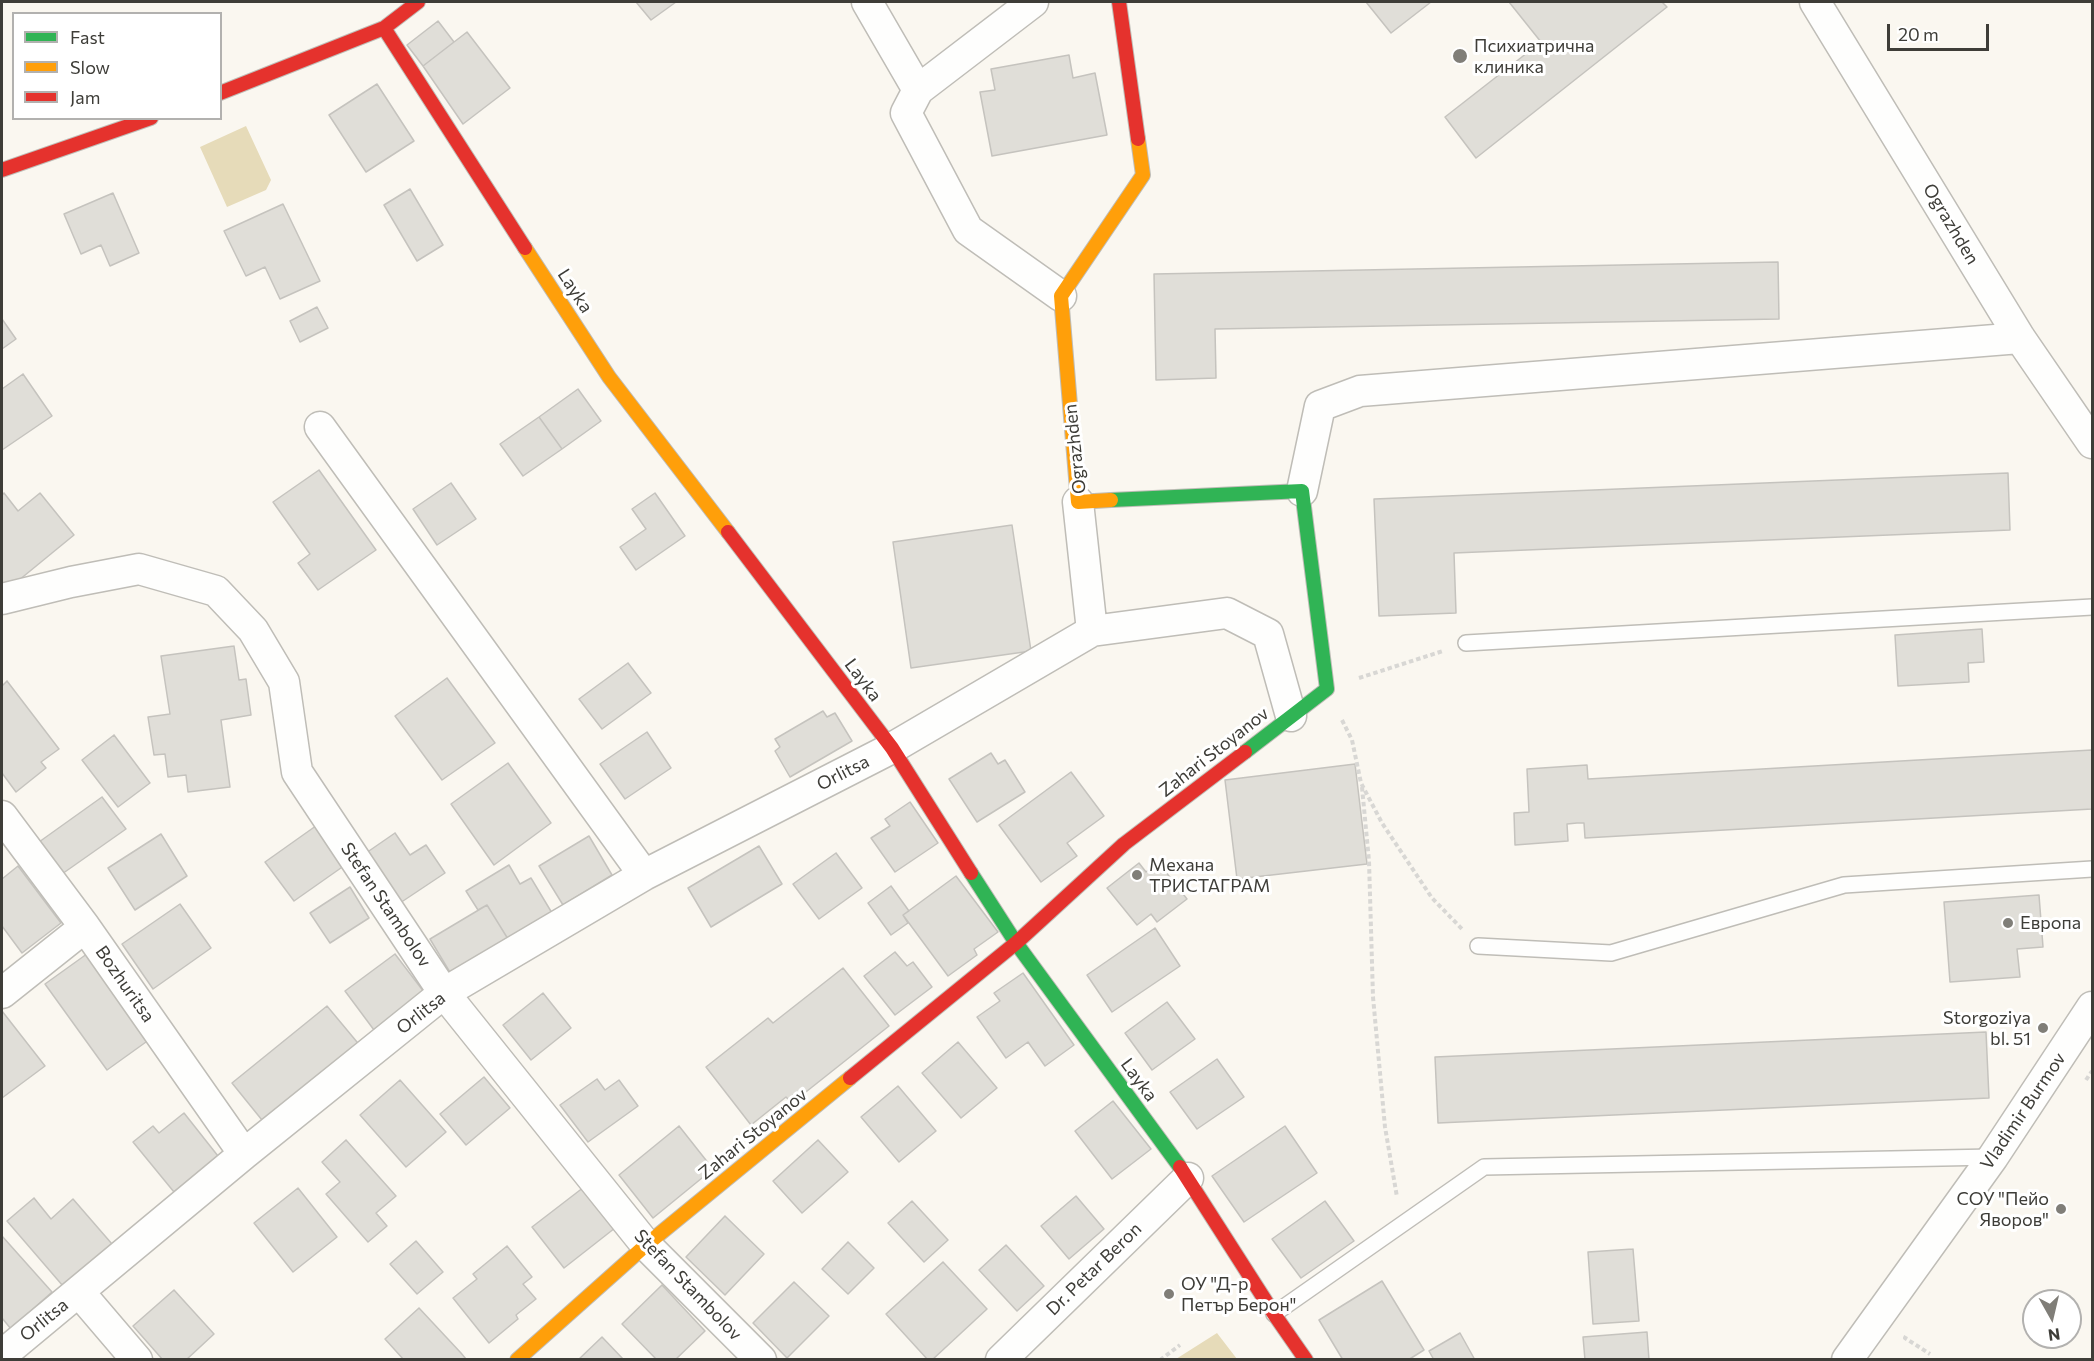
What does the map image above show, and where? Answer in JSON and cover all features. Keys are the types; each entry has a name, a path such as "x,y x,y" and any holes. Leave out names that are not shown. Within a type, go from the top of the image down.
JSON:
{"street":[{"path":"222,92 384,27 418,2"},
{"path":"867,2 918,90"},
{"path":"1033,2 918,90 906,112 968,230 1061,296 1143,175 1119,2"},
{"name":"Ograzhden","path":"1815,2 2020,338 2092,443"},
{"name":"Layka","path":"384,27 609,377 892,748 1016,943 1188,1178 1274,1314 1306,1359"},
{"path":"2,170 145,120"},
{"name":"Ograzhden","path":"1061,296 1078,502 1302,491"},
{"path":"1327,689 1302,491 1320,406 1360,391 2020,338"},
{"path":"320,427 644,875"},
{"path":"1078,502 1092,631 1227,613 1268,634 1291,716"},
{"name":"Stefan Stambolov","path":"2,599 71,582 139,569 216,591 253,630 284,682 297,772 444,993 646,1245 761,1359"},
{"name":"Orlitsa","path":"2,1355 244,1154 444,993 644,875 892,748 1092,631"},
{"name":"Zahari Stoyanov","path":"517,1359 646,1245 1016,943 1124,844 1327,689"},
{"name":"Bozhuritsa","path":"2,816 85,927 244,1154"},
{"path":"2,993 85,927"},
{"name":"Vladimir Burmov","path":"1847,1359 1992,1157 2092,1007"},
{"name":"Dr. Petar Beron","path":"1001,1359 1188,1178"},
{"path":"79,1292 137,1359"}],"lane":[{"path":"1466,643 2092,608"},
{"path":"1478,946 1611,953 1844,885 2092,870"},
{"path":"1274,1314 1484,1167 1992,1157"}],"path":[{"path":"1402,1224 1385,1126 1374,1009 1369,861 1361,783 1352,740 1327,689 1466,643"},
{"path":"1361,783 1382,823 1432,897 1478,946"},
{"path":"1160,1359 1180,1345"}],"shaded area":[{"path":"246,126 271,180 266,190 227,207 200,147"},
{"path":"1217,1333 1237,1359 1176,1359"}],"building":[{"path":"636,2 676,2 651,20"},
{"path":"1366,2 1431,2 1391,33"},
{"path":"1509,2 1662,2 1667,7 1476,158 1445,117 1541,42"},
{"path":"438,21 454,42 423,66 407,45"},
{"path":"467,32 510,88 463,124 423,66"},
{"path":"1069,55 1073,78 1095,73 1107,135 992,156 980,92 995,90 991,69"},
{"path":"377,84 414,141 366,172 329,115"},
{"path":"410,189 443,245 417,261 384,205"},
{"path":"113,193 139,253 110,266 101,245 81,254 64,214"},
{"path":"283,204 320,281 280,299 265,267 246,276 224,231"},
{"path":"1778,262 1779,319 1215,329 1216,378 1156,380 1154,274"},
{"path":"317,307 328,328 300,342 290,321"},
{"path":"2,319 16,339 2,349"},
{"path":"23,374 52,416 2,450 2,389"},
{"path":"578,389 601,421 562,449 539,417"},
{"path":"539,417 562,449 523,476 500,444"},
{"path":"319,470 376,550 318,590 298,563 310,554 273,502"},
{"path":"2008,473 2010,530 1454,553 1456,613 1379,616 1374,499"},
{"path":"451,483 476,519 437,545 413,509"},
{"path":"4,493 18,511 40,493 74,535 2,594 2,495"},
{"path":"655,493 685,536 636,570 620,547 646,529 632,509"},
{"path":"1012,525 1031,651 911,668 893,542"},
{"path":"1982,629 1984,662 1968,663 1969,682 1898,686 1895,635"},
{"path":"234,646 239,680 246,679 251,715 221,720 230,787 188,792 186,775 168,777 165,754 154,755 148,717 170,714 161,656"},
{"path":"628,663 651,693 602,729 579,699"},
{"path":"447,678 495,743 442,780 395,716"},
{"path":"7,681 59,749 41,762 46,768 16,792 2,773 2,686"},
{"path":"823,711 827,717 835,713 852,741 790,777 775,751 780,747 775,739"},
{"path":"647,732 671,768 625,799 600,764"},
{"path":"114,735 150,783 118,807 82,760"},
{"path":"2092,750 2092,809 1585,838 1584,823 1577,823 1567,824 1568,841 1515,845 1514,813 1529,812 1527,769 1587,765 1588,779"},
{"path":"991,753 998,764 1005,760 1025,792 977,822 949,779"},
{"path":"508,763 551,823 494,865 451,804"},
{"path":"1355,764 1367,864 1237,879 1225,780"},
{"path":"1071,772 1104,816 1067,843 1077,856 1041,882 999,825"},
{"path":"102,797 126,829 62,874 39,842"},
{"path":"910,802 938,843 895,872 871,838 890,826 885,819"},
{"path":"320,823 348,863 294,901 265,862"},
{"path":"395,833 410,855 426,845 445,873 400,903 366,853"},
{"path":"161,834 187,876 135,910 108,868"},
{"path":"589,836 612,875 563,905 539,866"},
{"path":"759,846 782,884 711,927 688,888"},
{"path":"836,853 862,888 819,919 793,884"},
{"path":"1158,862 1187,899 1157,922 1151,914 1137,925 1107,888 1139,863 1146,872"},
{"path":"509,865 520,884 531,878 552,913 508,939 487,905 478,910 466,891"},
{"path":"18,866 61,923 22,953 2,926 2,879"},
{"path":"956,876 998,932 974,949 977,955 948,976 903,915"},
{"path":"891,886 909,911 903,915 908,923 891,935 868,903"},
{"path":"350,887 369,918 330,943 310,913"},
{"path":"2039,895 2043,947 2017,949 2020,977 1950,982 1944,902"},
{"path":"180,904 211,948 153,989 122,944"},
{"path":"487,905 508,939 451,974 430,939"},
{"path":"1155,928 1180,966 1112,1012 1087,975"},
{"path":"91,951 153,1037 107,1070 45,984"},
{"path":"895,952 907,966 913,962 932,987 895,1015 864,976"},
{"path":"395,954 424,992 374,1030 345,991"},
{"path":"843,968 889,1026 792,1103 786,1097 751,1125 706,1067 768,1018 773,1023"},
{"path":"1023,973 1074,1045 1045,1066 1028,1042 1006,1058 977,1017 1000,1001 994,993"},
{"path":"543,993 571,1028 531,1060 503,1025"},
{"path":"1167,1002 1195,1039 1152,1070 1125,1033"},
{"path":"327,1006 362,1048 266,1125 232,1083"},
{"path":"2,1011 45,1066 2,1098"},
{"path":"1986,1032 1989,1098 1438,1123 1435,1057"},
{"path":"958,1042 997,1088 961,1118 922,1073"},
{"path":"1217,1059 1244,1097 1197,1129 1170,1092"},
{"path":"484,1077 510,1108 466,1145 440,1114"},
{"path":"597,1079 605,1090 619,1080 638,1106 588,1142 560,1105"},
{"path":"400,1080 446,1132 406,1167 360,1115"},
{"path":"898,1086 936,1131 899,1162 861,1117"},
{"path":"1113,1101 1151,1149 1112,1179 1075,1131"},
{"path":"184,1113 218,1156 174,1192 133,1142 153,1126 159,1133"},
{"path":"679,1126 713,1169 653,1218 619,1175"},
{"path":"1285,1126 1317,1173 1244,1222 1212,1176"},
{"path":"346,1140 396,1196 376,1213 387,1226 368,1242 326,1194 340,1182 322,1162"},
{"path":"818,1140 848,1172 802,1213 773,1181"},
{"path":"584,1187 615,1228 564,1268 532,1227"},
{"path":"298,1188 337,1237 293,1272 254,1223"},
{"path":"1076,1196 1104,1229 1069,1259 1041,1226"},
{"path":"34,1198 51,1219 73,1199 112,1244 63,1286 7,1221"},
{"path":"912,1201 948,1240 924,1262 888,1223"},
{"path":"1325,1201 1354,1241 1301,1278 1272,1239"},
{"path":"725,1216 764,1254 725,1295 686,1257"},
{"path":"2,1236 52,1292 11,1329 2,1318"},
{"path":"416,1241 443,1272 417,1294 390,1264"},
{"path":"848,1242 874,1268 848,1294 822,1269"},
{"path":"1006,1245 1044,1286 1017,1311 979,1270"},
{"path":"507,1246 532,1277 523,1284 536,1299 516,1315 518,1319 489,1343 453,1298 477,1279 473,1274"},
{"path":"1633,1249 1639,1321 1593,1324 1588,1252"},
{"path":"943,1262 987,1309 932,1360 928,1360 886,1314"},
{"path":"1382,1281 1424,1350 1408,1360 1343,1360 1319,1320"},
{"path":"794,1282 829,1316 787,1358 753,1323"},
{"path":"662,1285 705,1331 675,1360 657,1360 622,1324"},
{"path":"174,1290 214,1334 186,1360 163,1360 133,1326"},
{"path":"419,1308 466,1359 404,1360 385,1339"},
{"path":"1647,1332 1649,1360 1585,1360 1583,1337"},
{"path":"1460,1333 1475,1360 1434,1360 1429,1351"},
{"path":"602,1337 624,1360 578,1360"}],"traffic: fast":[{"path":"1111,500 1302,491 1327,689 1245,752"},
{"path":"971,873 1016,943 1180,1167"}],"traffic: slow":[{"path":"1111,500 1078,502 1061,296 1143,175 1138,139"},
{"path":"525,248 609,377 728,532"},
{"path":"517,1360 646,1245 850,1078"}],"traffic: jam":[{"path":"222,92 384,28 418,2"},
{"path":"1119,2 1138,139"},
{"path":"384,28 525,248"},
{"path":"2,170 145,120"},
{"path":"728,532 892,748 971,873"},
{"path":"850,1078 1016,943 1124,844 1245,752"},
{"path":"1180,1167 1306,1360"}],"place":[{"name":"Психиатрична клиника","path":"1460,56"},
{"name":"Механа ТРИСТАГРАМ","path":"1137,875"},
{"name":"Европа","path":"2008,923"},
{"name":"Storgoziya bl. 51","path":"2043,1028"},
{"name":"СОУ \"Пейо Яворов\"","path":"2061,1209"},
{"name":"ОУ \"Д-р Петър Берон\"","path":"1169,1294"}]}
